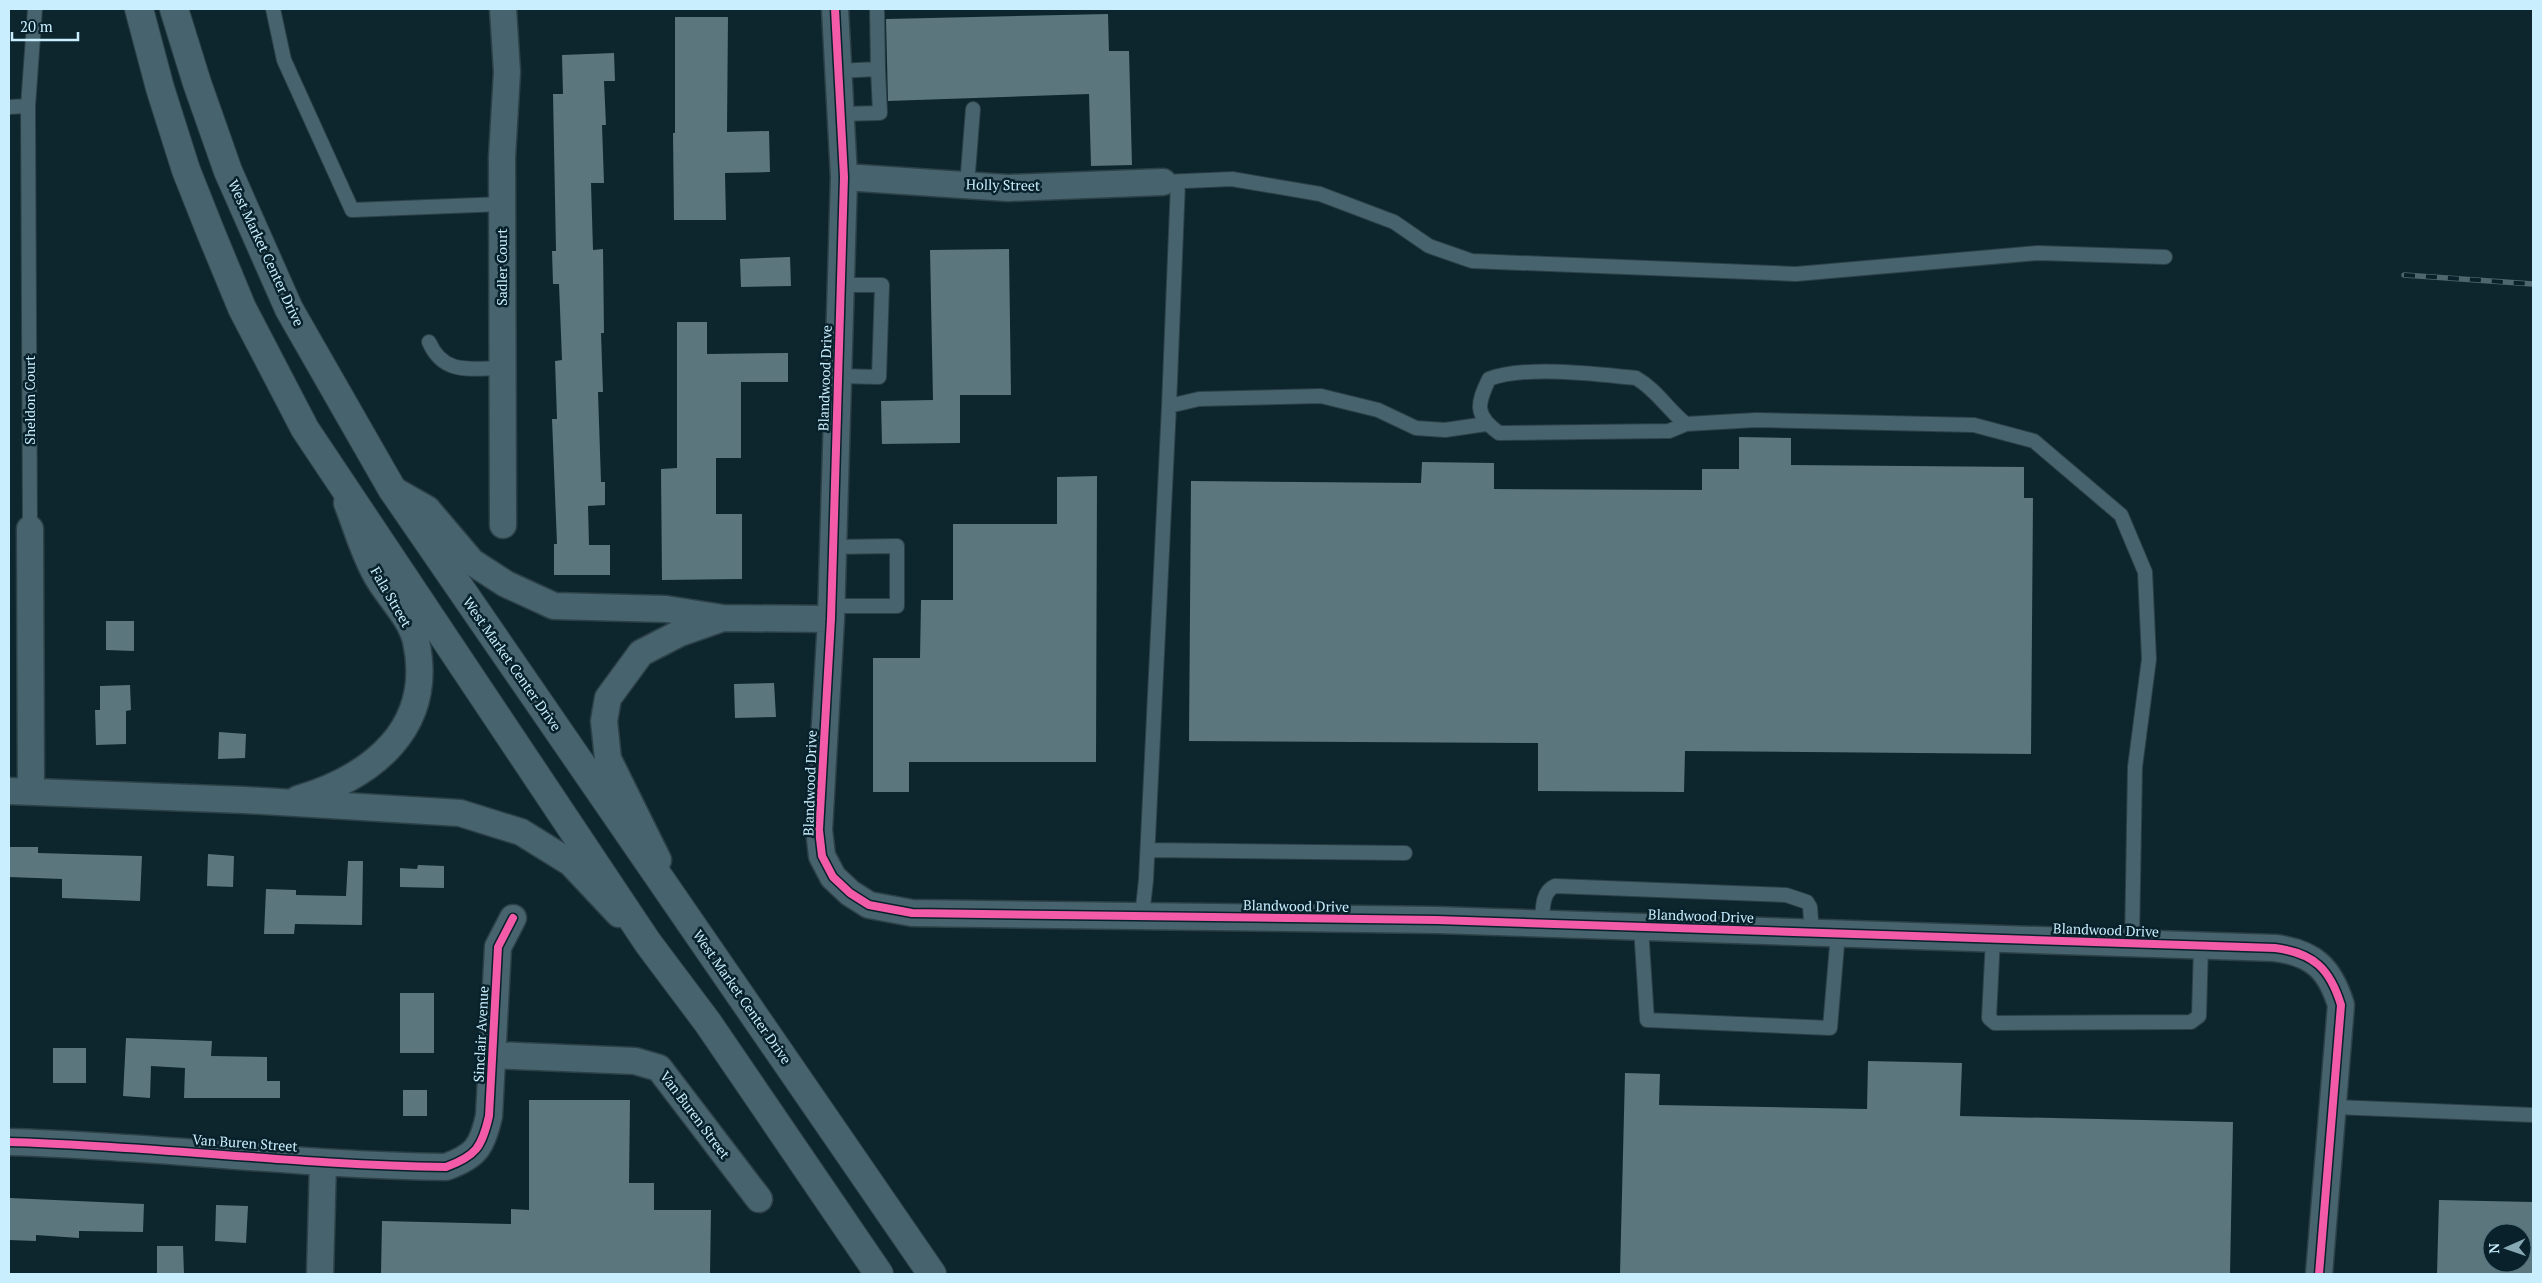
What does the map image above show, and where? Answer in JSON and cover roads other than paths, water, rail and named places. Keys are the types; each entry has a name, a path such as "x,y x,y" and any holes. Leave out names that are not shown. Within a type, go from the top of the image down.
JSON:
{"main road":[{"path":"139,9 160,88 186,170 242,308 305,429 648,943 708,1023 879,1274"},
{"name":"West Market Center Drive","path":"174,9 197,83 228,171 290,309 392,489 932,1274"}],"street":[{"name":"Sadler Court","path":"503,9 507,72 502,204 503,524"},
{"name":"Blandwood Drive","path":"835,9 844,177 831,612 819,830 822,856 833,877 869,905 912,913 1542,924 2201,945 2293,950 2312,959 2328,974 2335,985 2341,1005 2319,1274"},
{"name":"Holly Street","path":"844,177 1008,188 1170,182"},
{"name":"Fala Street","path":"285,803 324,791 346,781 383,755 398,739 411,715 416,693 419,668 415,640 398,606 375,573 335,474"},
{"path":"392,489 427,509 472,562 506,584 554,606 666,609 723,618 831,612"},
{"name":"Sheldon Court","path":"20,791 30,529"},
{"path":"684,914 608,759 604,721 608,698 641,653 680,633 723,618"},
{"name":"Fala Street","path":"20,791 285,803 460,814 521,832 571,863 648,943"},
{"name":"Sinclair Avenue","path":"475,1152 484,1137 489,1116 498,947 513,918"},
{"name":"Van Buren Street","path":"493,1055 635,1061 659,1068 759,1199"},
{"name":"Van Buren Street","path":"9,1142 105,1145 323,1162 446,1166 463,1160 475,1152"},
{"path":"320,1274 323,1162"}],"lane":[{"name":"Sheldon Court","path":"30,529 28,106 35,9"},
{"path":"273,9 284,60 352,210 502,204"},
{"path":"840,114 880,113 877,9"},
{"path":"838,71 878,69"},
{"path":"9,107 28,106"},
{"path":"967,185 973,109"},
{"path":"1142,916 1148,850 1169,406 1170,182 1232,179 1320,194 1394,222 1429,246 1472,261 1796,274 2038,253 2165,257"},
{"path":"838,376 879,377 882,285 840,285"},
{"path":"429,342 436,355 454,367 502,368"},
{"path":"1686,424 1671,412 1650,386 1636,378 1535,372 1501,374 1489,379 1480,399 1480,412 1486,424 1499,433 1670,431 1686,424 1756,420 1974,426 2034,441 2121,515 2145,572 2149,659 2135,767 2132,943"},
{"path":"1169,406 1199,399 1321,396 1378,410 1416,428 1445,430 1486,424"},
{"path":"831,612 897,606 897,546 833,547"},
{"path":"1148,850 1404,853"},
{"path":"1542,924 1545,894 1548,889 1555,886 1786,895 1800,898 1807,902 1810,907 1812,932"},
{"path":"1641,927 1647,1020 1830,1028 1838,933"},
{"path":"1993,938 1989,1018 1995,1023 2191,1022 2199,1016 2201,945"},
{"path":"2334,1107 2533,1115"}],"railway":[{"path":"2404,275 2533,284"}]}
